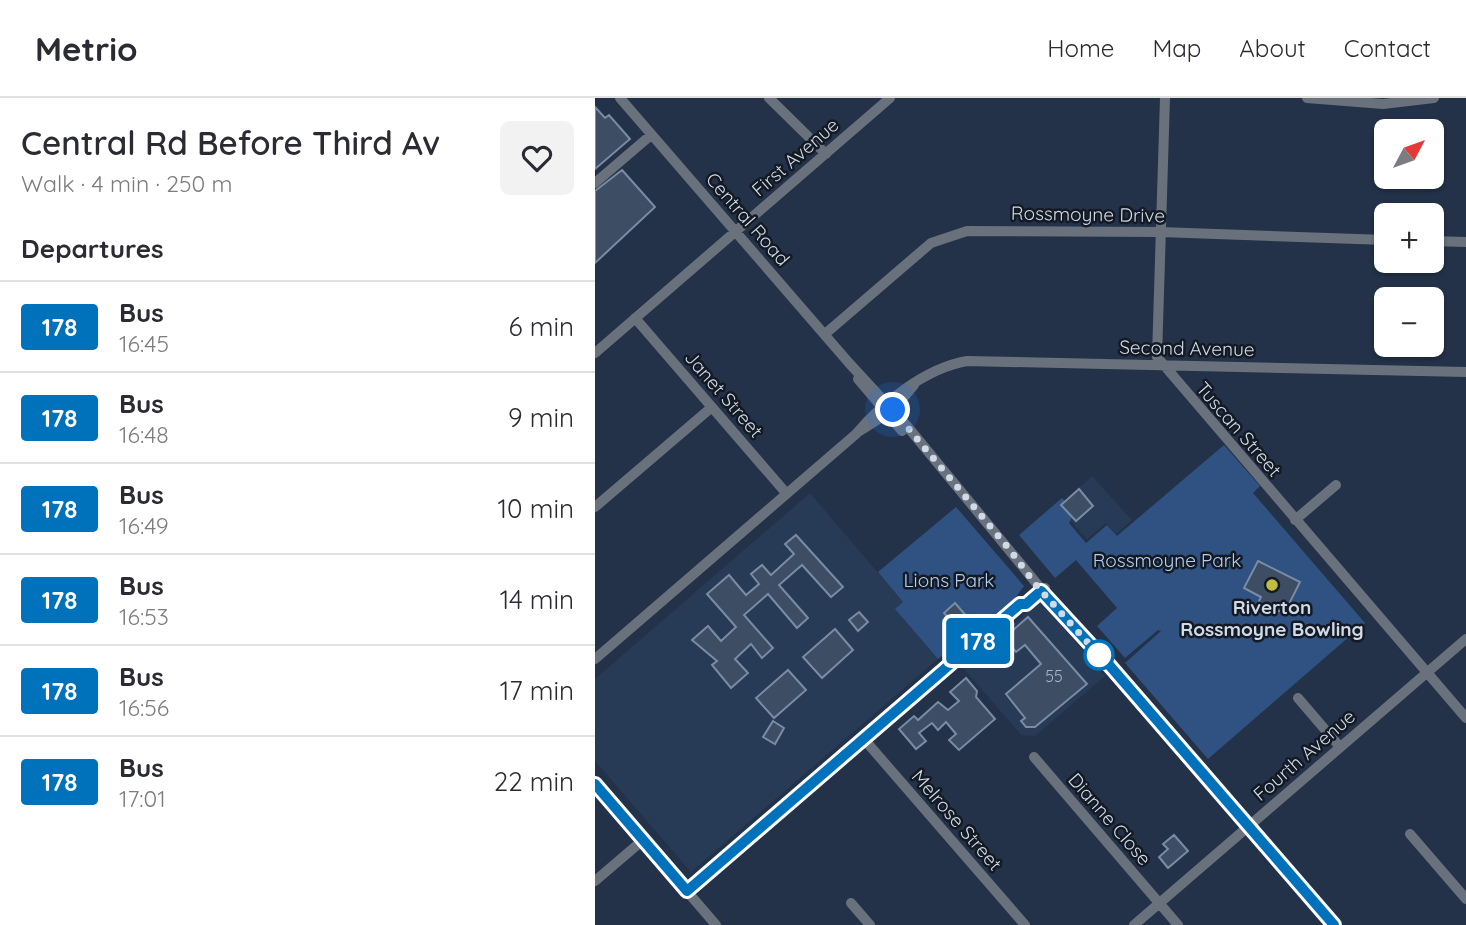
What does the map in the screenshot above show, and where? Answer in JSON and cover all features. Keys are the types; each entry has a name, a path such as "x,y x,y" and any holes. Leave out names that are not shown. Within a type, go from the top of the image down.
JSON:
{"street":[{"name":"Central Road","path":"620,98 825,334 849,363 861,384 923,449 1333,925"},
{"path":"769,98 826,154"},
{"name":"First Avenue","path":"595,353 890,98"},
{"name":"Tuscan Street","path":"1165,98 1157,357 1466,718"},
{"path":"1307,98 1358,104 1434,98"},
{"path":"595,183 651,135"},
{"name":"Rossmoyne Drive","path":"825,334 930,243 946,236 982,229 1374,240"},
{"path":"1444,241 1466,242"},
{"name":"Janet Street","path":"635,318 786,493"},
{"name":"Second Avenue","path":"595,659 856,433 932,371 967,360 1466,372"},
{"path":"595,507 712,407"},
{"path":"1295,520 1336,485"},
{"path":"687,891 1020,604 1026,604 1041,586"},
{"name":"Fourth Avenue","path":"1134,925 1466,639"},
{"path":"1298,698 1340,747"},
{"name":"Melrose Street","path":"863,738 1025,925"},
{"name":"Dianne Close","path":"1034,757 1178,925"},
{"path":"595,784 716,925"},
{"path":"1410,834 1466,899"},
{"path":"595,881 643,840"},
{"path":"851,903 870,925"}],"shaded area":[{"path":"1092,476 1132,520 1116,534 1106,523 1087,539 1058,507"},
{"path":"810,493 903,602 896,610 938,659 691,872 595,761 595,679"},
{"path":"1040,601 1105,676 1035,736 1021,735 963,668"}],"green space":[{"name":"Rossmoyne Park","path":"1224,445 1260,486 1253,493 1365,623 1208,759 1125,663 1161,631 1158,630 1125,658 1097,626 1117,608 1076,560 1055,578 1019,535 1062,498 1065,501 1061,505 1072,517 1069,523 1086,543 1107,525 1117,536"},
{"name":"Lions Park","path":"956,507 1024,586 1012,602 938,659 895,609 903,602 878,572"}],"building":[{"path":"595,107 605,118 609,115 630,139 595,169"},
{"path":"622,170 655,207 595,263 595,191"},
{"path":"1079,489 1093,506 1076,521 1061,505"},
{"path":"796,535 843,587 831,597 802,565 779,585 808,618 797,628 768,594 744,615 773,648 762,658 751,644 735,659 748,673 731,688 712,665 717,661 692,640 708,626 721,641 736,627 707,594 729,575 746,595 759,584 751,574 762,565 771,575 794,554 785,544"},
{"name":"Riverton Rossmoyne Bowling","path":"1258,561 1300,582 1287,608 1277,612 1263,605 1259,601 1261,597 1244,588"},
{"path":"955,603 968,618 957,627 944,613"},
{"path":"859,612 868,622 858,631 849,620"},
{"path":"1028,617 1087,684 1035,727 1026,727 1021,721 1025,718 1006,694 1041,664 1025,645 1016,652 1004,638"},
{"path":"835,629 853,650 822,678 803,657"},
{"path":"788,670 806,690 774,718 756,698"},
{"path":"966,678 977,691 976,697 995,719 959,750 949,740 956,734 946,722 938,730 932,723 919,733 926,741 916,749 899,729 914,716 918,720 938,702 948,710 959,701 950,692"},
{"path":"773,721 784,728 775,744 763,737"},
{"path":"1174,835 1188,851 1168,868 1159,857 1168,849 1163,844"}],"bus line":[{"name":"178","path":"595,784 687,891 1020,604 1026,604 1041,591 1110,666 1334,925"}],"place":[{"name":"Riverton Rossmoyne Bowling","path":"1272,585"}],"route":[{"path":"893,410 1010,550 1025,572 1099,655"}]}
